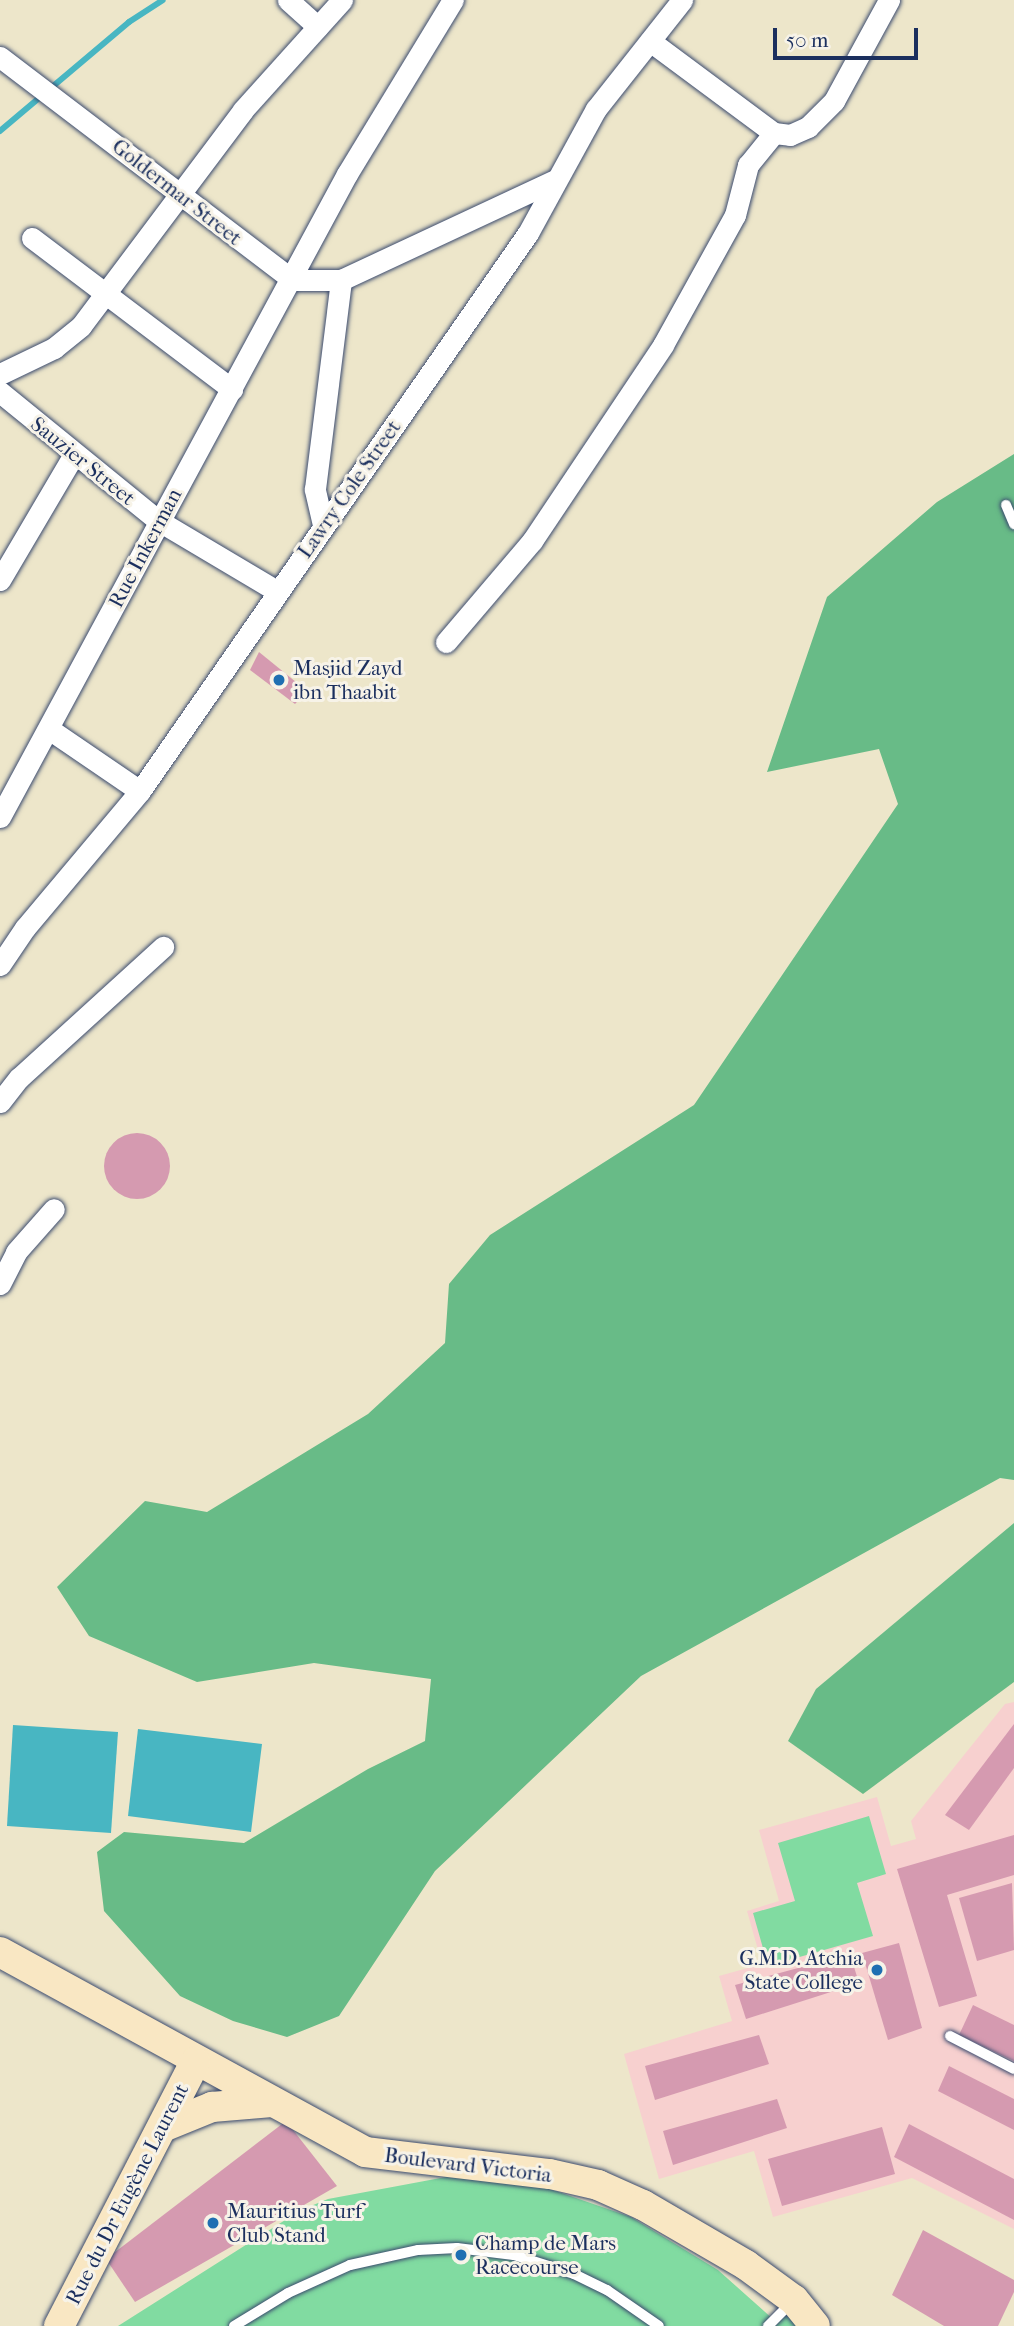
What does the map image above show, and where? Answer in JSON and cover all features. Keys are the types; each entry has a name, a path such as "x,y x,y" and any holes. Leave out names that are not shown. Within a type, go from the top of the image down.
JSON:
{"main road":[{"name":"Boulevard Victoria","path":"3,1961 365,2152 538,2172 598,2185 680,2224 794,2300 816,2326"},
{"name":"Rue du Dr Eugène Laurent","path":"59,2326 165,2126 195,2062"},
{"path":"165,2126 212,2107 272,2102"}],"street":[{"path":"288,0 318,27"},
{"path":"0,374 54,348 81,326 243,110 342,0"},
{"name":"Rue Inkerman","path":"0,817 348,174 453,0"},
{"name":"Lawry Cole Street","path":"0,965 25,928 140,791 528,233 553,181 596,109 681,0"},
{"path":"650,41 774,133 790,135 808,127 834,101 889,0"},
{"name":"Goldermar Street","path":"0,57 292,280"},
{"path":"446,642 532,541 663,345 735,215 748,165 774,133"},
{"path":"292,280 341,280 553,181"},
{"path":"32,238 104,296 232,389"},
{"path":"323,525 316,489 341,280"},
{"name":"Sauzier Street","path":"0,393 73,456 159,521 277,591"},
{"path":"0,579 73,456"},
{"path":"49,729 140,791"},
{"path":"0,1102 19,1078 163,947"},
{"path":"0,1284 16,1252 54,1209"}],"lane":[{"path":"1006,505 1014,524"},
{"path":"950,2036 1014,2068"},
{"path":"234,2326 288,2293 350,2265 418,2250 457,2248 514,2255 574,2274 607,2290 659,2326"},
{"path":"768,2326 794,2300"}],"shaded area":[{"name":"G.M.D. Atchia State College","path":"1014,1702 1014,2229 912,2178 773,2217 754,2151 659,2179 624,2054 732,2021 719,1976 762,1964 747,1911 779,1901 759,1830 877,1797 891,1846 916,1839 911,1821 1005,1704"}],"green space":[{"path":"1014,454 1014,1480 1000,1478 641,1676 435,1871 339,2016 287,2037 233,2021 180,1996 104,1911 97,1852 124,1832 244,1843 368,1769 425,1741 431,1679 314,1663 197,1682 89,1636 57,1587 145,1501 207,1512 368,1414 445,1343 449,1284 490,1235 694,1105 898,804 879,749 767,772 827,597 937,502"},
{"path":"1014,1523 1014,1682 863,1794 788,1741 816,1689"},
{"path":"869,1816 886,1874 857,1883 873,1936 768,1966 753,1913 795,1901 778,1843"},
{"name":"Champ de Mars Racecourse","path":"446,2177 524,2180 631,2217 718,2270 774,2320 786,2309 800,2326 118,2326 301,2210 328,2199"}],"water":[{"path":"13,1725 118,1732 111,1833 7,1826"},
{"path":"138,1729 262,1744 251,1832 128,1816"}],"building":[{"name":"Masjid Zayd ibn Thaabit","path":"259,652 307,691 295,704 250,670"},
{"path":"137,1133 150,1136 160,1143 167,1153 170,1166 167,1179 160,1189 150,1196 137,1199 124,1196 114,1189 107,1179 104,1166 107,1153 114,1143 124,1136"},
{"path":"1014,1724 1014,1768 969,1830 945,1815"},
{"path":"1014,1835 1014,1875 947,1895 977,1996 939,2007 897,1869"},
{"path":"1012,1883 1014,1950 977,1961 959,1898"},
{"path":"899,1943 922,2028 888,2040 862,1953"},
{"path":"850,1954 859,1983 746,2019 735,1985"},
{"path":"973,2005 1014,2025 1014,2061 959,2035"},
{"path":"759,2035 769,2064 655,2100 645,2066"},
{"path":"949,2066 1014,2099 1014,2130 938,2091"},
{"path":"777,2099 787,2128 673,2165 663,2131"},
{"name":"Mauritius Turf Club Stand","path":"286,2121 337,2186 135,2302 106,2259"},
{"path":"909,2124 1014,2179 1014,2220 894,2157"},
{"path":"882,2127 895,2174 782,2206 768,2159"},
{"path":"923,2230 1014,2280 1014,2292 998,2326 944,2326 892,2295"}],"waterway":[{"path":"0,131 129,22 163,0"}],"place":[{"name":"Masjid Zayd ibn Thaabit","path":"279,680"},
{"name":"G.M.D. Atchia State College","path":"877,1970"},
{"name":"Mauritius Turf Club Stand","path":"213,2223"},
{"name":"Champ de Mars Racecourse","path":"461,2255"}]}
